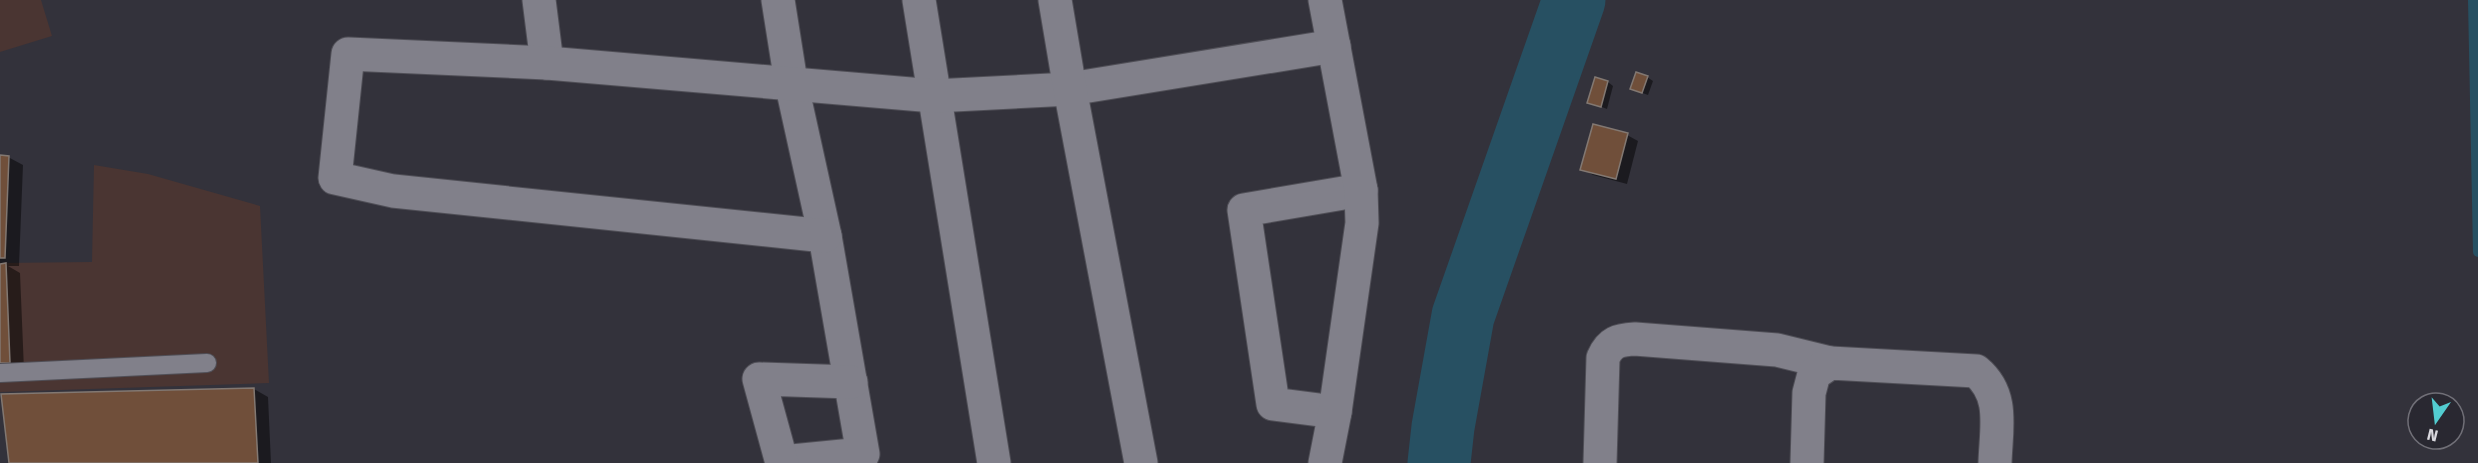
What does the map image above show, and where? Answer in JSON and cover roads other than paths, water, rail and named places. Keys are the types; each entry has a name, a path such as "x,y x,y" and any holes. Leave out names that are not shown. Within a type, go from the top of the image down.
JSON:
{"street":[{"path":"539,0 547,63"},
{"path":"778,0 791,82 825,236 851,382 863,454 782,463 759,379 851,382"},
{"path":"919,0 994,463"},
{"path":"1055,0 1141,463"},
{"path":"1325,0 1361,190 1362,223 1335,412 1325,463"},
{"path":"825,236 393,191 335,178 348,54 547,63 934,96 1070,89 1334,46"},
{"path":"1335,412 1273,404 1244,210 1361,190"},
{"path":"1600,463 1603,358 1608,346 1619,340 1635,339 1777,350 1830,363 1976,370 1989,381 1996,399 1995,463"},
{"path":"1807,463 1809,393 1814,374 1830,363"}],"lane":[{"path":"0,373 207,363"}],"waterway":[{"path":"1439,463 1443,427 1463,316 1574,0"},
{"path":"2473,0 2478,252"}]}
